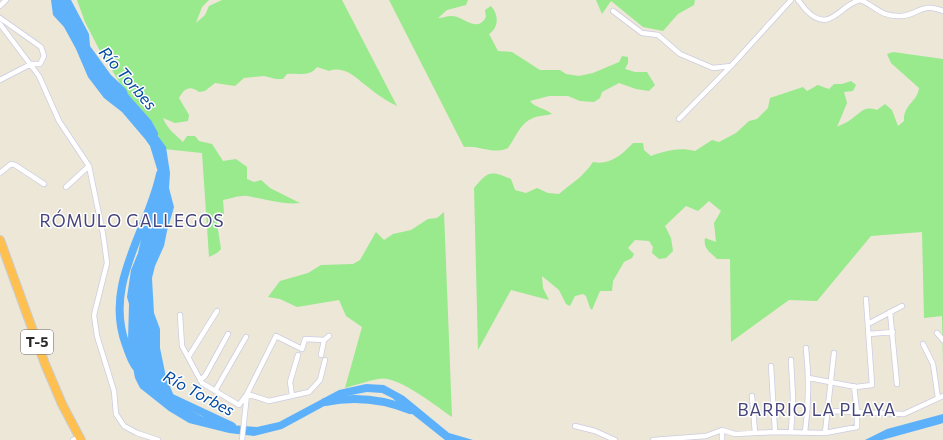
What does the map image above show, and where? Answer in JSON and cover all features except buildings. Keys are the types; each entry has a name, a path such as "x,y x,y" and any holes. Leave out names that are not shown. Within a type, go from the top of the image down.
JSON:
{"highway":[{"name":"T-5","path":"0,240 45,364 78,439"}],"street":[{"path":"0,6 6,0"},
{"path":"679,119 732,66 791,0"},
{"path":"798,0 806,10 820,20 835,18 853,2 860,0 881,14 908,15 925,8 933,8 943,11"},
{"path":"612,11 642,34 658,35 680,54 713,68 732,66"},
{"path":"0,18 41,47 44,56 40,64 31,64 0,80"},
{"path":"0,24 31,64 46,89 59,121 89,166 103,234 107,263 94,315 97,336 114,391 116,414 124,426 137,434 158,440"},
{"path":"0,173 11,164 15,165 44,184"},
{"path":"66,187 89,166"},
{"path":"808,378 854,386 872,385 866,299"},
{"path":"868,324 902,306"},
{"path":"189,356 217,311"},
{"path":"890,312 894,332 897,384"},
{"path":"180,315 182,346 189,356 200,380 202,383 239,405 247,394 276,336 302,349 305,339 324,340"},
{"path":"869,334 894,332"},
{"path":"937,333 943,340"},
{"path":"200,380 205,376 228,334"},
{"path":"321,355 324,340 329,336"},
{"path":"215,391 246,337"},
{"path":"828,411 904,414 941,397 933,364 923,344"},
{"path":"805,432 808,410 806,348"},
{"path":"826,433 834,353"},
{"path":"292,395 290,382 298,355"},
{"path":"247,394 269,401 309,392 320,380 326,360"},
{"path":"791,360 793,398 791,432"},
{"path":"771,366 775,432"},
{"path":"653,440 706,436 722,430 735,434 775,432 826,433 857,427 854,386"},
{"path":"242,440 247,394"},
{"path":"752,396 755,433"},
{"path":"575,426 594,431 615,440"},
{"path":"722,430 722,440"}],"green space":[{"path":"77,0 209,0 202,7 196,23 205,15 209,6 222,0 342,0 397,106 378,95 350,73 340,70 329,71 317,67 311,72 304,74 287,74 283,79 264,76 244,78 235,86 215,83 205,91 199,92 190,88 185,90 179,98 189,115 188,121 175,123 163,118 172,131 183,142 187,136 195,136 199,141 212,144 223,161 236,159 247,167 247,179 254,182 261,180 270,188 300,203 280,202 247,196 223,200 224,213 217,223 221,249 209,257 202,153 164,149 153,124 125,91 100,51 85,22"},
{"path":"389,0 468,0 466,5 447,10 438,18 449,16 456,17 474,24 482,22 486,17 485,10 491,6 497,17 497,21 495,28 489,34 498,51 512,52 540,70 560,70 566,74 579,76 593,73 619,62 622,56 628,57 628,63 625,69 635,72 647,72 655,85 649,91 636,89 619,83 602,92 600,98 594,102 580,101 568,96 549,96 530,101 552,114 538,116 525,123 508,148 497,151 476,147 464,147"},
{"path":"596,0 695,0 694,5 678,14 663,31 643,27 611,1 602,14"},
{"path":"893,52 943,59 943,364 942,316 924,318 922,232 871,236 817,301 789,300 731,342 730,259 717,259 706,248 705,238 716,242 714,223 721,211 709,201 698,211 686,206 665,226 671,238 673,251 666,258 659,259 652,253 653,247 649,241 635,240 628,248 634,254 632,258 624,262 613,281 612,291 600,291 592,310 586,296 583,294 575,296 570,306 566,304 559,290 542,276 543,288 549,300 511,290 478,350 474,188 486,175 494,173 511,179 515,190 526,193 537,188 548,193 559,194 582,175 593,162 599,163 610,161 620,155 633,143 643,143 644,150 651,156 667,151 695,151 712,140 719,142 736,133 749,121 757,119 768,108 770,98 803,87 807,91 818,85 829,89 834,84 842,84 851,81 856,85 853,91 844,92 847,103 837,127 866,109 877,110 885,104 892,110 898,126 904,121 906,111 916,96 919,88 891,63 887,54"},
{"path":"444,212 452,417 416,392 395,381 378,379 345,388 362,327 346,316 339,300 297,307 280,299 268,297 280,281 308,273 321,265 353,264 360,260 376,232 384,240 393,234 411,230 428,219 437,218"}],"water":[{"path":"51,0 71,0 89,34 90,46 111,75 126,89 132,104 142,114 166,147 170,173 169,188 174,207 164,246 155,266 152,278 154,313 160,329 160,348 166,377 174,396 186,408 201,416 231,425 257,427 279,422 339,390 366,384 384,385 404,396 449,433 473,440 445,440 392,398 382,393 367,392 341,397 282,429 254,436 229,433 189,423 169,411 140,388 135,378 128,341 129,304 127,297 131,270 138,253 145,221 156,191 158,172 150,146 145,139 122,112 104,98 88,77 76,49 64,27 53,15"},
{"path":"943,414 943,423 940,424 882,440 865,440 887,429"}],"waterway":[{"name":"Río Torbes","path":"125,97 148,123 154,134"},
{"name":"Río Torbes","path":"136,367 131,360 120,322 120,301 123,279 154,195 160,174"},
{"name":"Río Torbes","path":"170,397 232,426"},
{"name":"Río Torbes","path":"325,402 358,399 389,403 410,410"}],"district":[{"name":"RÓMULO GALLEGOS","path":"132,221"},
{"name":"BARRIO LA PLAYA","path":"817,410"}]}
